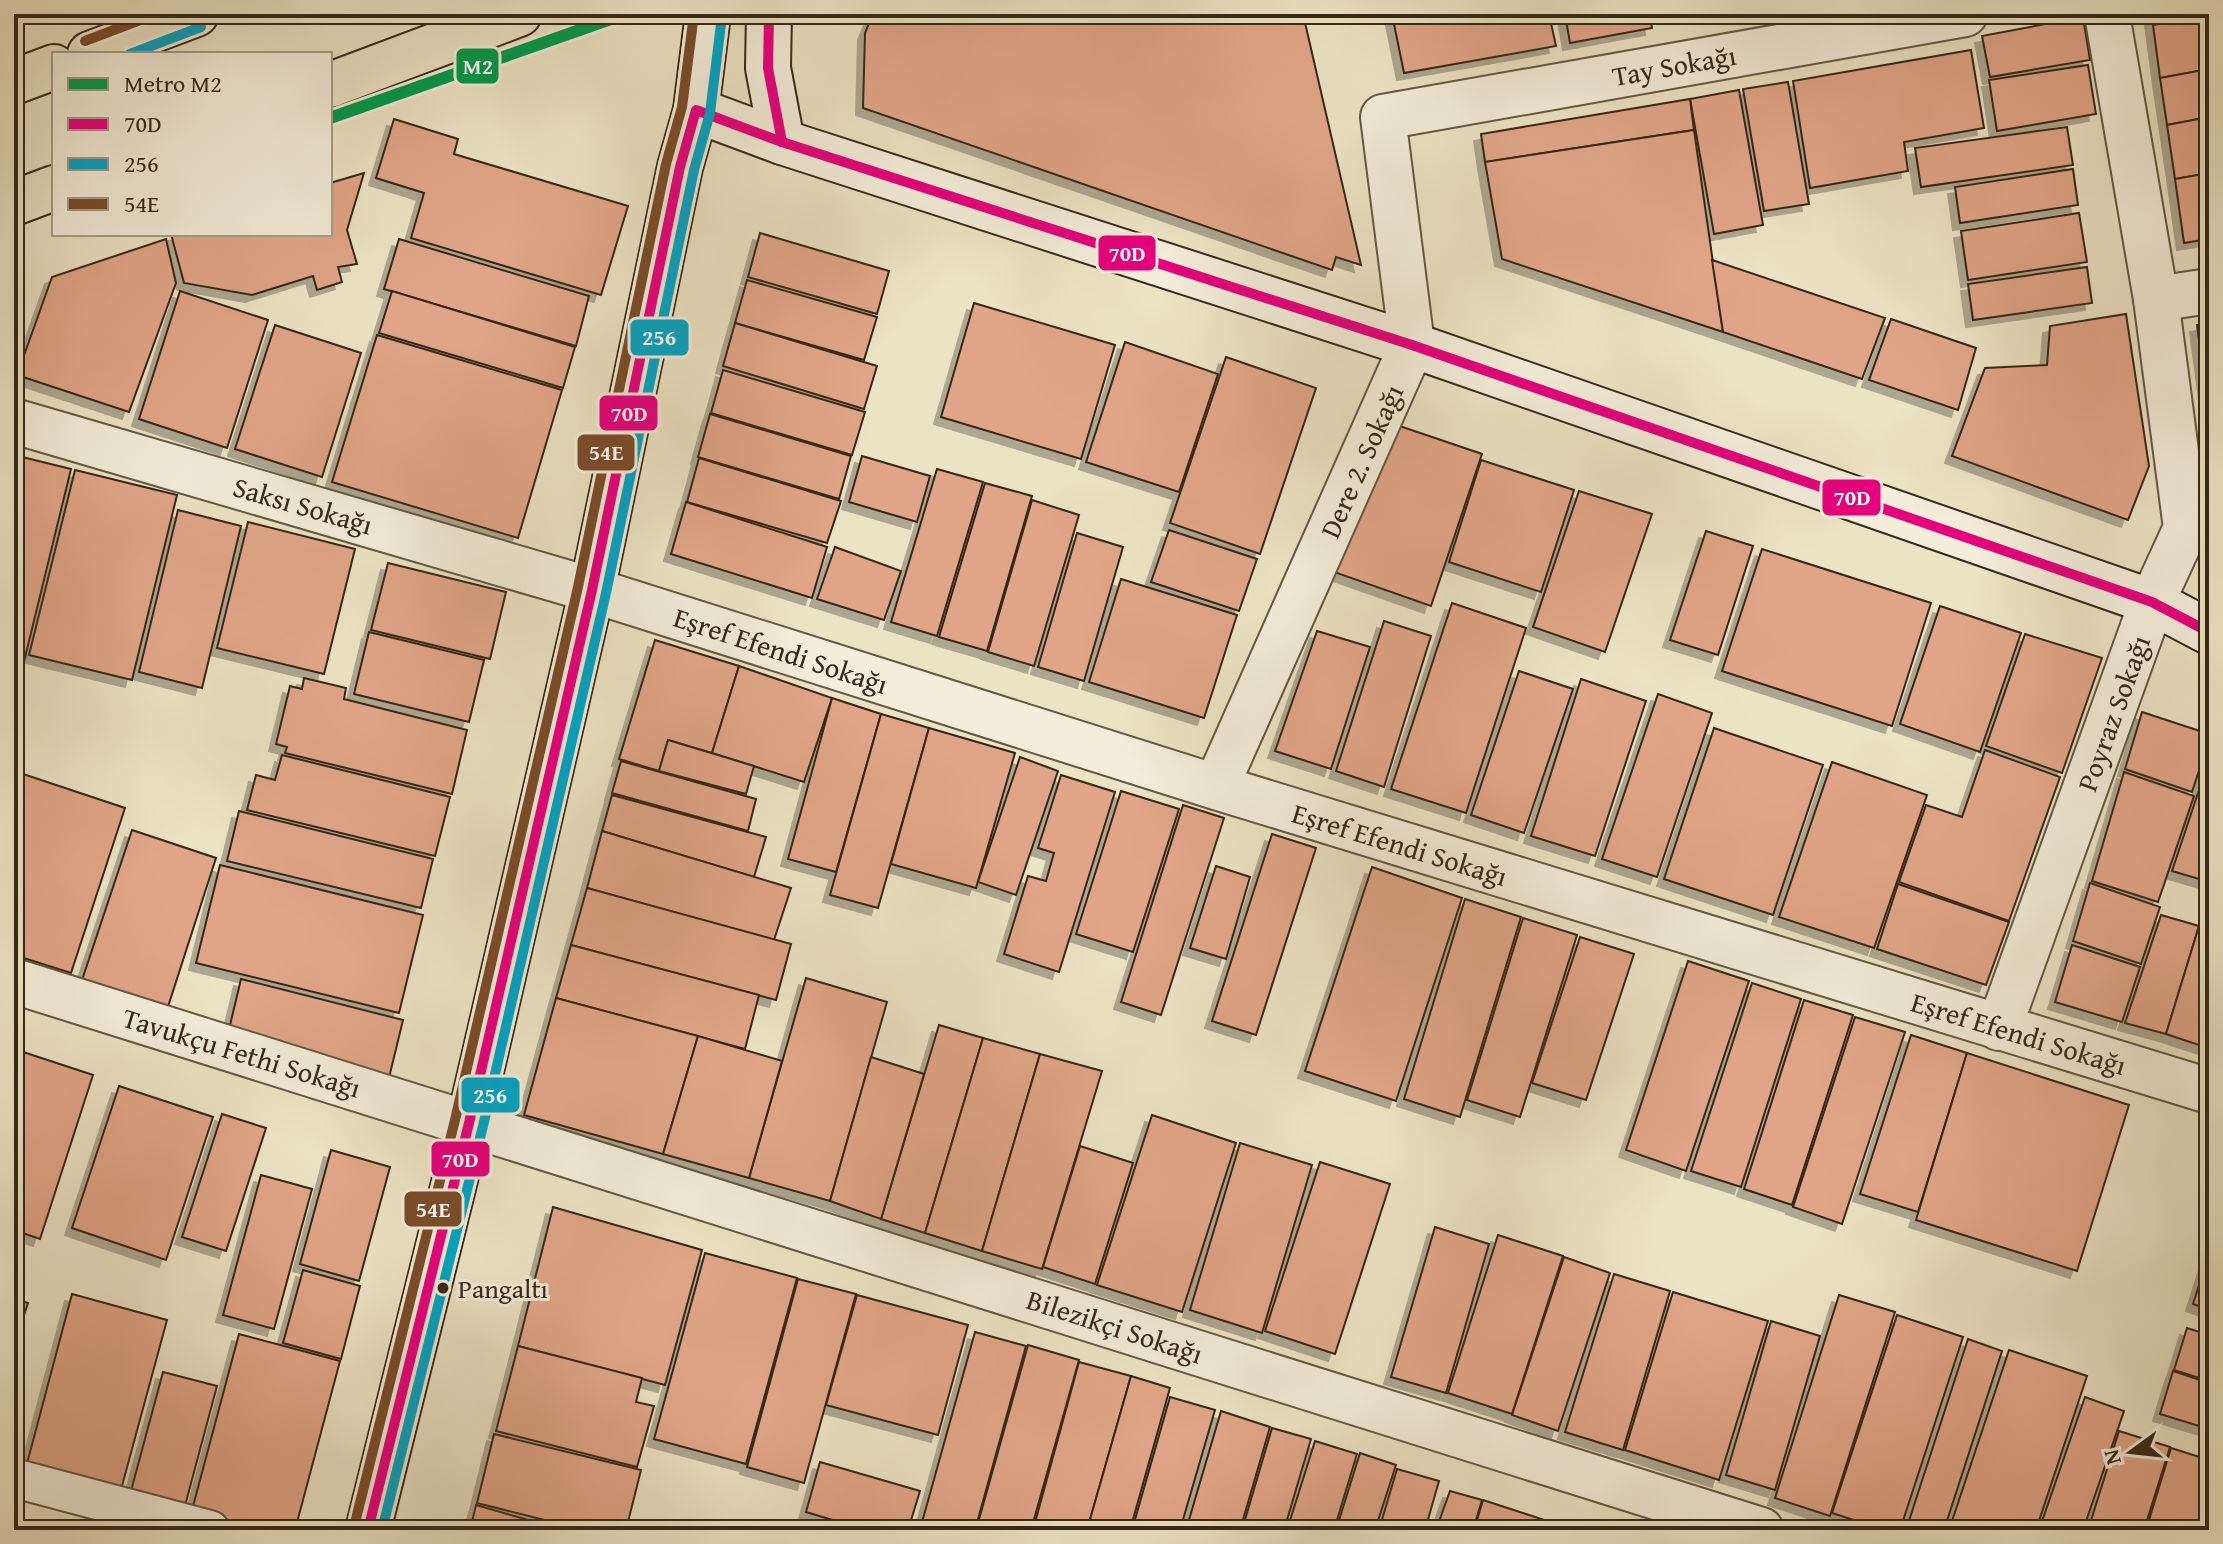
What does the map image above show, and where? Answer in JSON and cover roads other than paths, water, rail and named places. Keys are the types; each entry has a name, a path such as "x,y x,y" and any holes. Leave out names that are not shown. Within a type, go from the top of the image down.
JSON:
{"main road":[{"path":"95,52 196,14"},
{"path":"332,84 519,14"},
{"path":"14,82 52,68"},
{"path":"14,203 52,189"}],"street":[{"path":"368,1530 469,1123 592,590 680,167 696,110 708,14"},
{"path":"769,14 768,68 782,142"},
{"name":"Tay Sokağı","path":"1412,345 1383,117 1965,14"},
{"name":"Poyraz Sokağı","path":"1999,1028 2152,602 2186,528 2156,299 2107,14"},
{"path":"696,110 782,142 1412,345 2152,602 2209,632"},
{"path":"2156,299 2209,291"},
{"name":"Dere 2. Sokağı","path":"1216,787 1412,345"},
{"name":"Saksı Sokağı","path":"14,421 592,590"},
{"name":"Eşref Efendi Sokağı","path":"592,590 1216,787 2209,1091"},
{"name":"Tavukçu Fethi Sokağı","path":"14,981 469,1123"},
{"name":"Bilezikçi Sokağı","path":"469,1123 1761,1530"},
{"path":"14,1478 210,1530"}],"metro line":[{"name":"M2","path":"332,117 625,14"}],"place":[{"name":"Pangaltı","path":"443,1288"}]}
